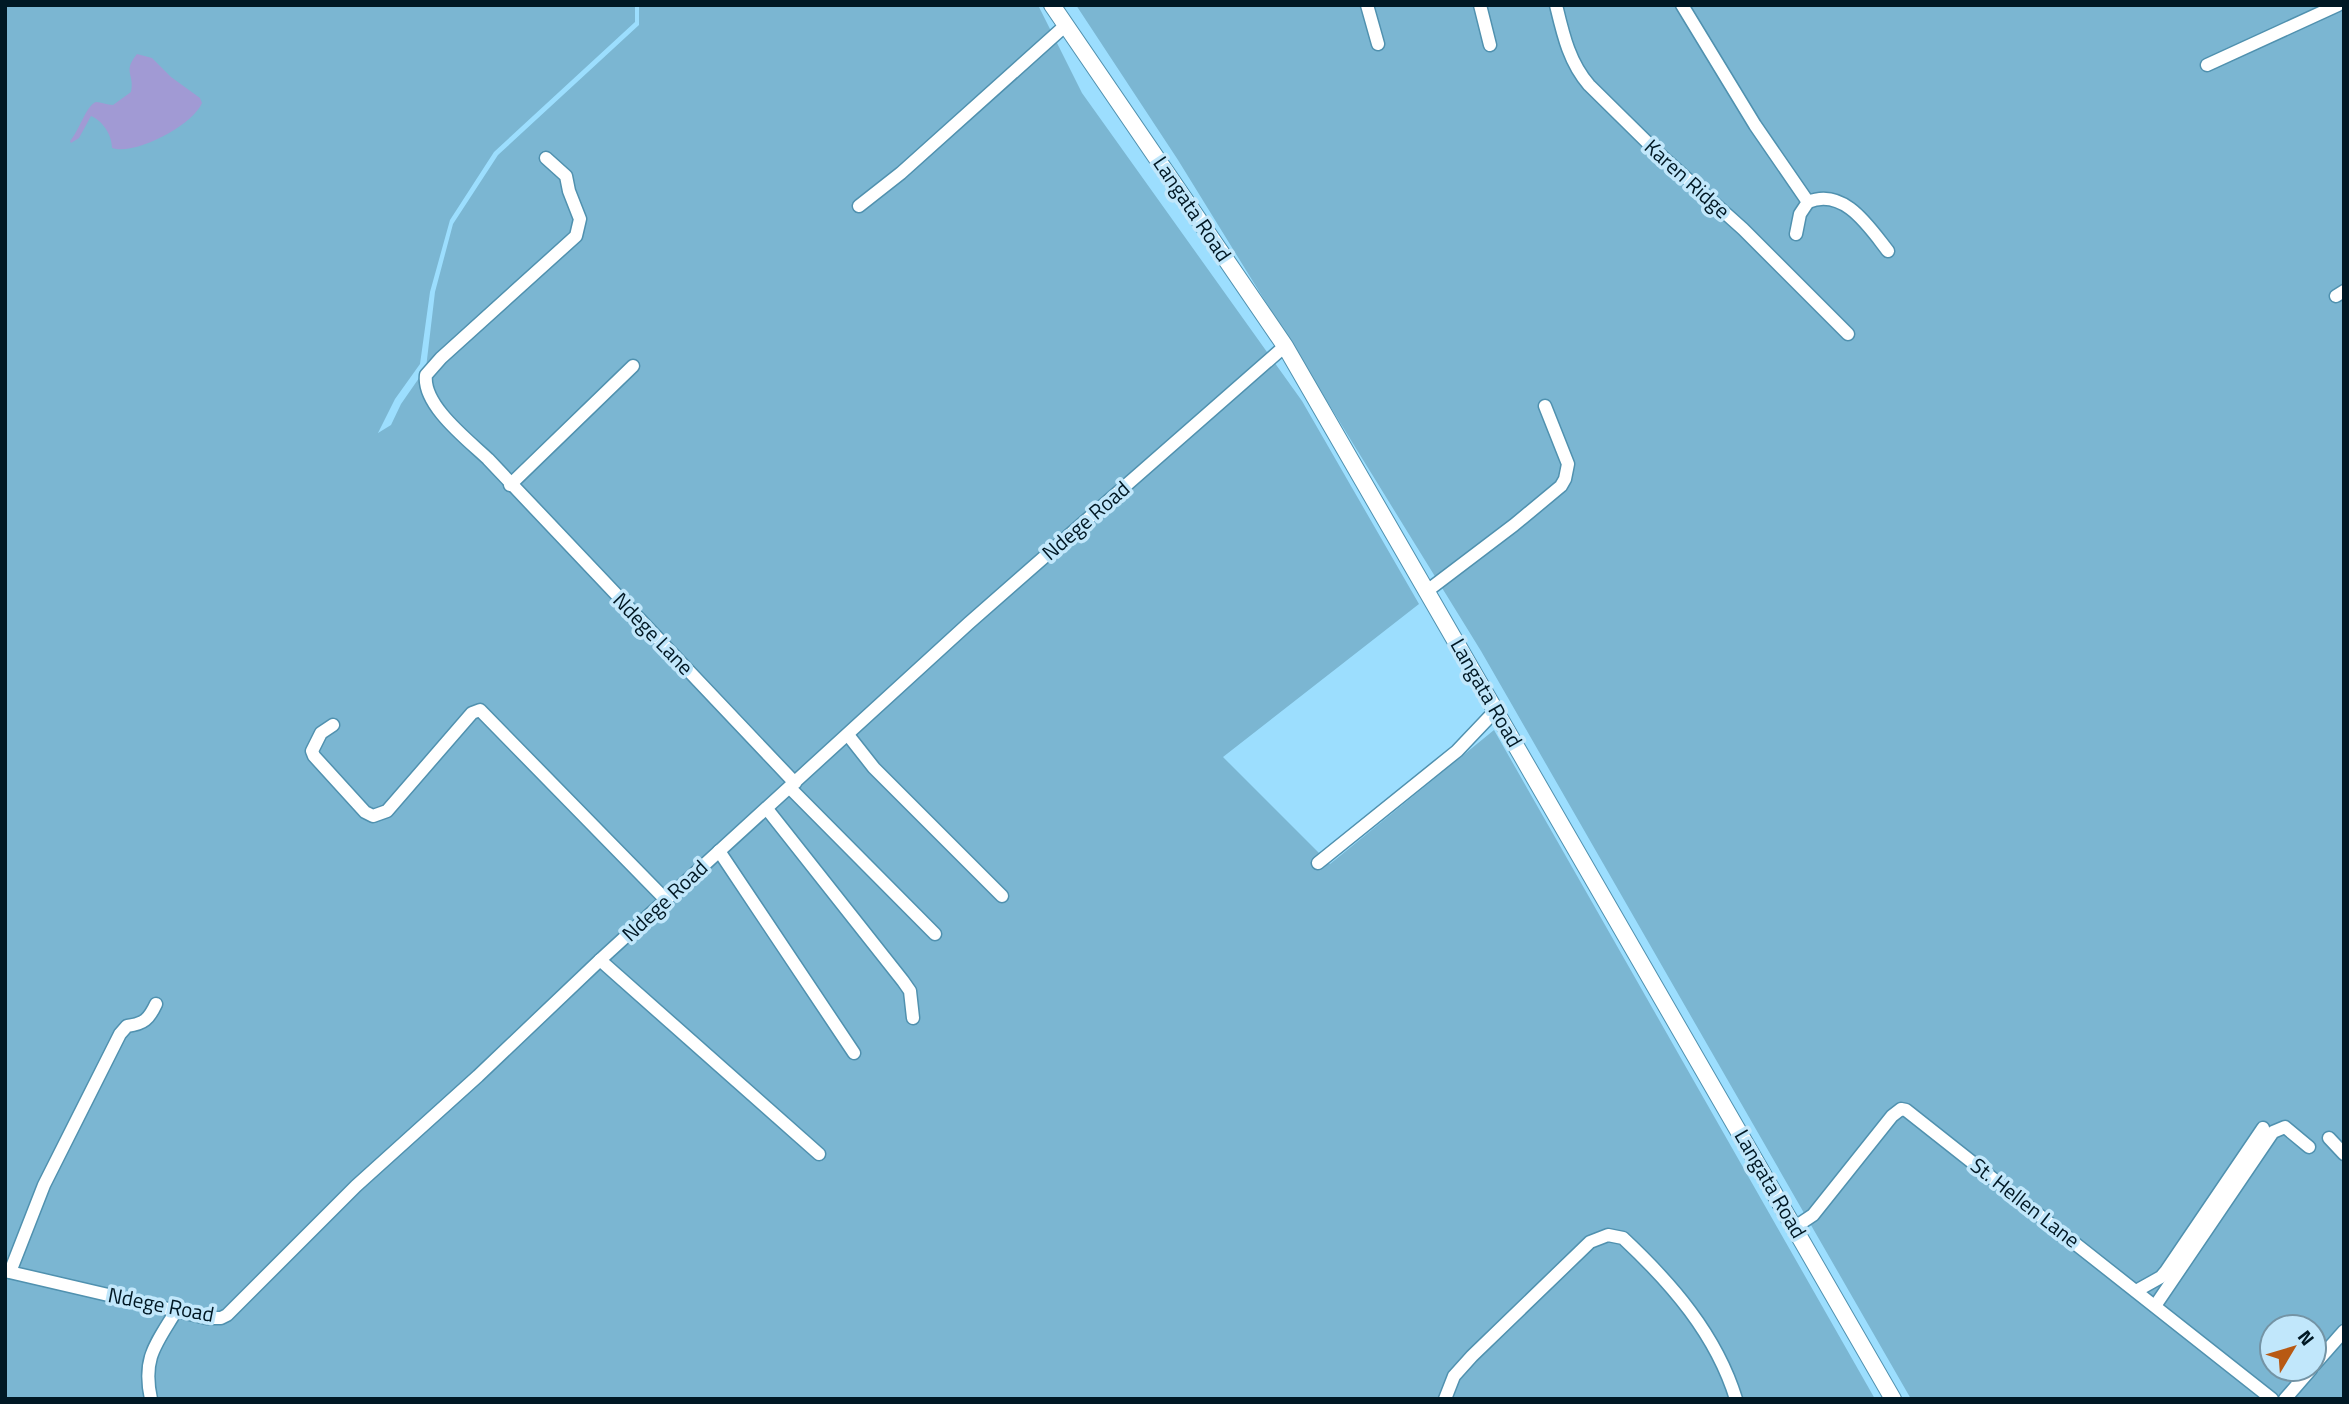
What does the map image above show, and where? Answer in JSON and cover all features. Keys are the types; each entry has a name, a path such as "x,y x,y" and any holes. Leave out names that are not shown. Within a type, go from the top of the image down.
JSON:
{"main road":[{"name":"Langata Road","path":"1052,5 1285,346 1893,1399"}],"street":[{"path":"1367,5 1378,44"},
{"path":"1480,5 1490,45"},
{"name":"Karen Ridge","path":"1556,5 1569,54 1589,85 1656,151 1743,229 1847,334"},
{"path":"1682,5 1755,125 1808,202"},
{"path":"2207,65 2338,5"},
{"path":"859,206 901,173 1066,25"},
{"name":"Ndege Lane","path":"546,158 566,176 580,219 576,236 429,370 425,382 433,403 934,934"},
{"path":"1796,234 1800,214 1808,202 1818,198 1845,204 1864,220 1888,251"},
{"name":"Ndege Road","path":"8,1272 207,1318 221,1318 233,1311 356,1186 478,1076 600,960 969,623 1285,346"},
{"path":"510,485 633,366"},
{"path":"1427,591 1561,486 1569,464 1545,406"},
{"path":"333,725 321,733 312,751 314,756 365,812 373,816 387,811 472,713 480,710 667,901"},
{"path":"1318,863 1457,751 1496,710"},
{"path":"848,735 874,768 1002,896"},
{"path":"767,809 910,991 913,1018"},
{"path":"719,852 854,1053"},
{"path":"600,960 819,1154"},
{"path":"8,1272 44,1185 120,1034 127,1026 141,1024 149,1018 156,1004"},
{"name":"St. Hellen Lane","path":"1795,1227 1812,1215 1892,1115 1906,1110 2272,1399"},
{"path":"2155,1306 2273,1132 2285,1127 2309,1147"},
{"path":"2136,1291 2161,1277 2166,1271 2263,1128"},
{"path":"2329,1138 2344,1154"},
{"path":"1445,1399 1454,1376 1472,1356 1590,1242 1608,1235 1623,1238 1690,1311 1713,1344 1736,1399"},
{"path":"151,1399 147,1372 150,1356 176,1311"},
{"path":"2328,1349 2344,1331"},
{"path":"2285,1399 2298,1383"}],"shaded area":[{"path":"5,5 635,5 635,22 494,152 450,220 430,292 420,364 395,399 378,433 391,425 401,404 426,368 435,292 453,224 498,155 639,25 639,5 1038,5 1082,93 1302,401 1419,604 1223,757 1330,864 1494,730 1875,1399 5,1399"},
{"path":"1076,5 2344,5 2344,1399 1911,1399 1481,651 1178,160"},
{"path":"137,54 152,58 171,77 200,98 202,103 196,112 162,137 122,149 112,148 106,129 91,116 79,138 71,143 93,104 96,102 113,105 131,92 130,65"}]}
